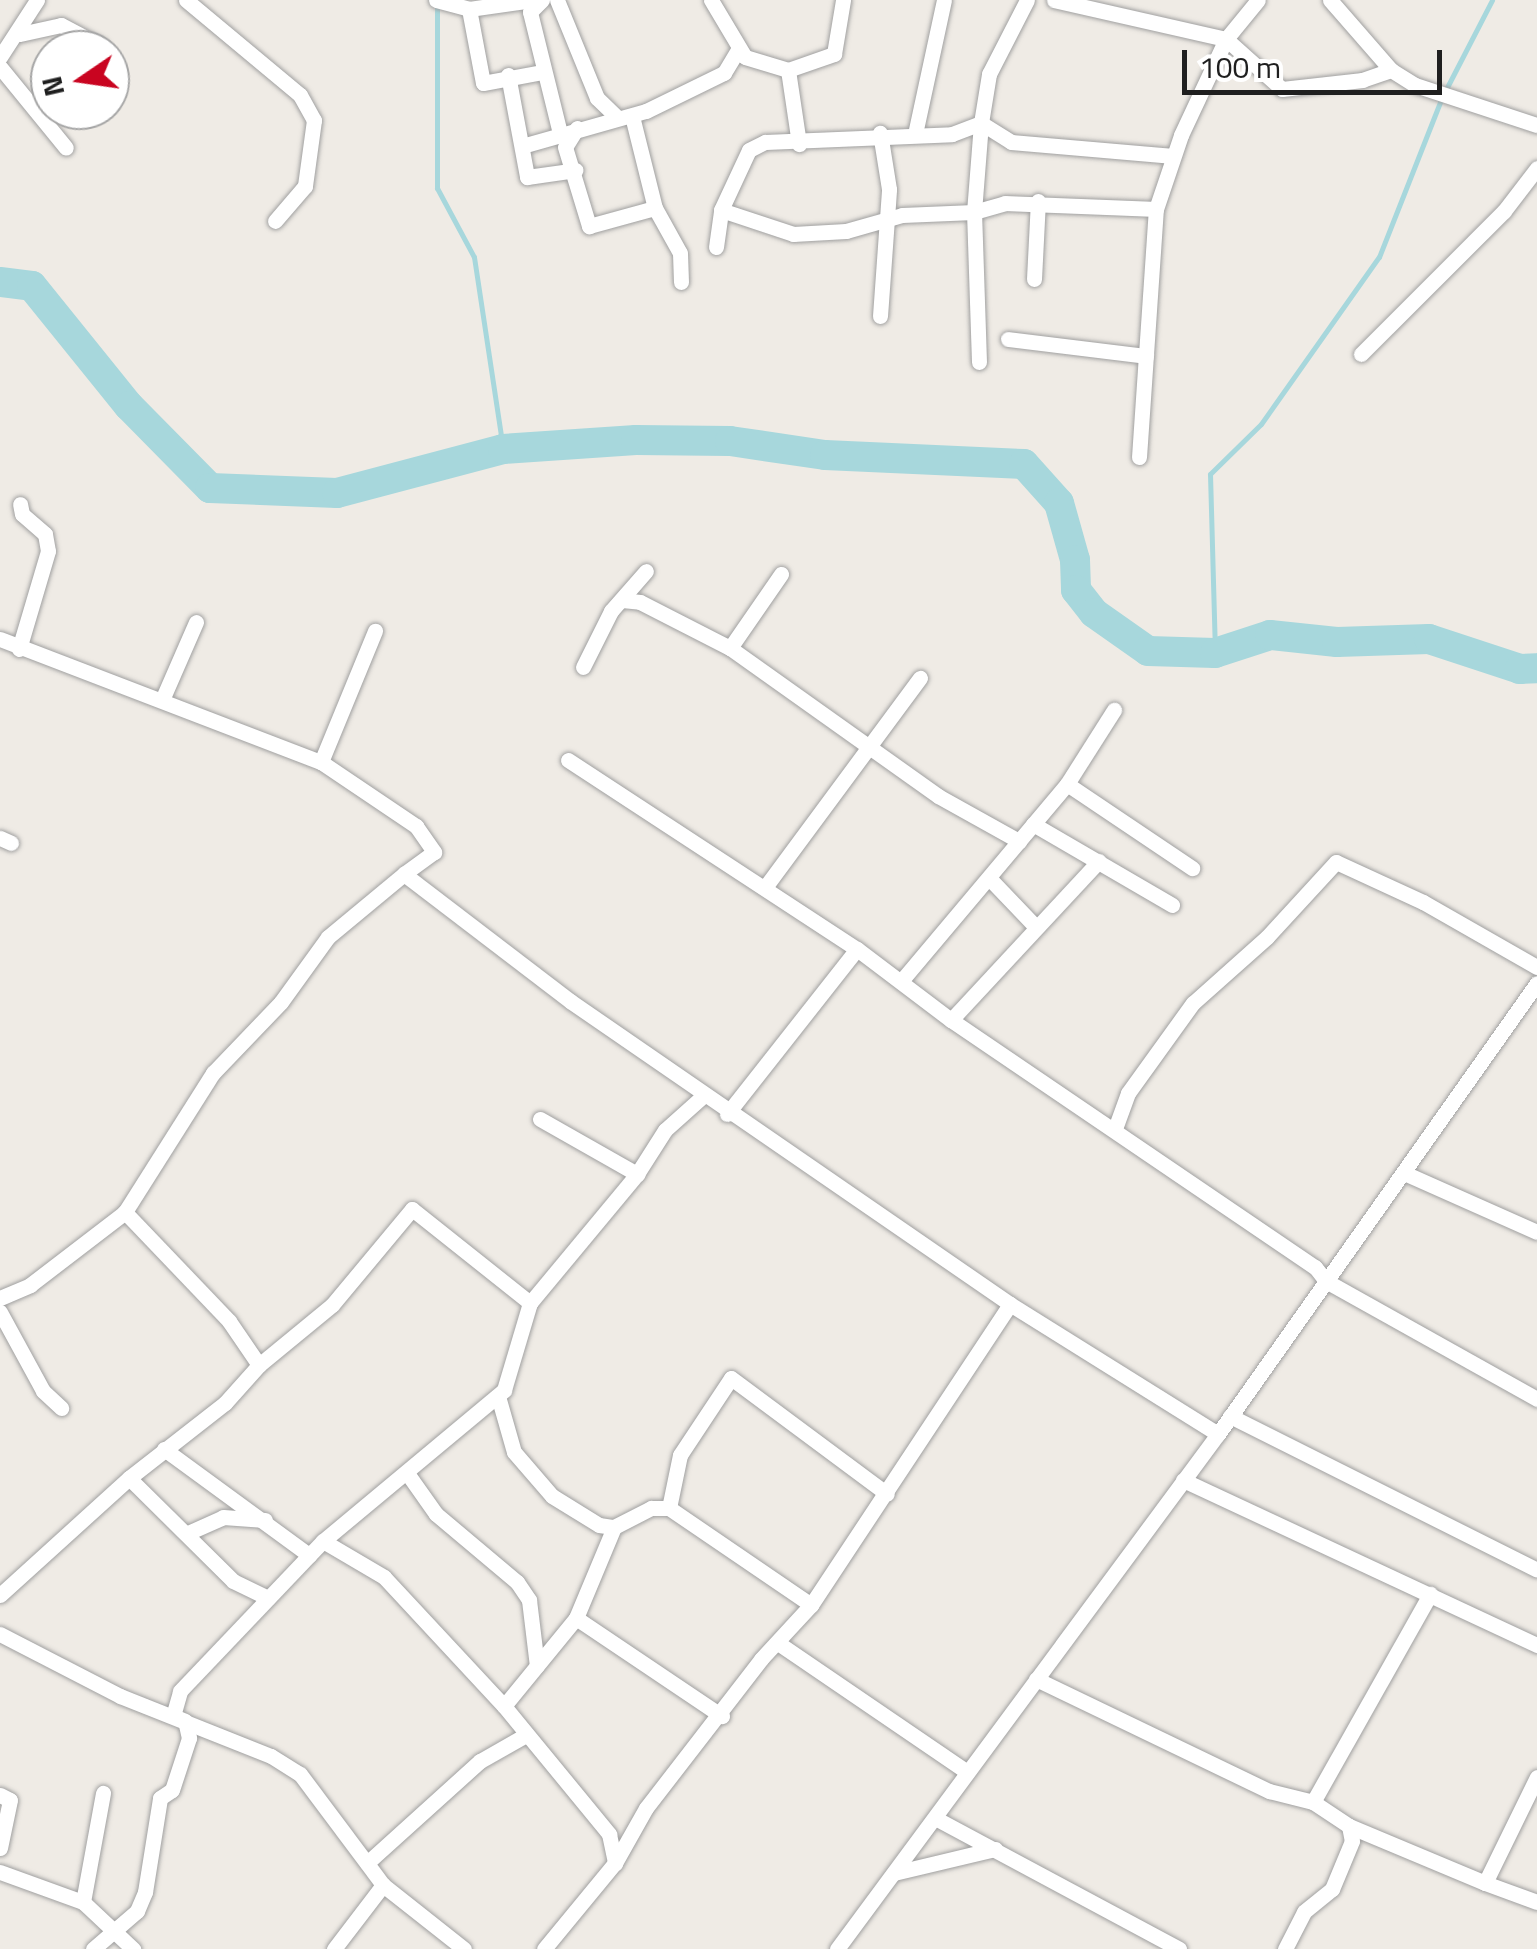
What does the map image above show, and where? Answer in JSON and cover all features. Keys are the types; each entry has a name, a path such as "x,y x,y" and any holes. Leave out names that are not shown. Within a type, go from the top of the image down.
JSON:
{"street":[{"path":"0,57 20,34 37,0"},
{"path":"186,0 300,95 314,120 304,186 276,221"},
{"path":"436,0 470,9 532,0"},
{"path":"542,0 530,12 560,134"},
{"path":"558,0 597,98 634,118 655,208 680,253 680,282"},
{"path":"712,0 738,50 788,70 834,54 843,0"},
{"path":"914,134 944,0"},
{"path":"979,362 974,212 981,123 990,74 1028,0"},
{"path":"1054,0 1226,39 1282,89 1362,80 1391,70"},
{"path":"1139,457 1156,210 1174,156 1226,39 1258,0"},
{"path":"1330,0 1391,70 1442,97 1537,125"},
{"path":"470,9 479,78 483,83 508,75 543,72"},
{"path":"38,30 61,25 71,30"},
{"path":"20,34 30,32"},
{"path":"522,146 576,128 634,118 724,73 738,50"},
{"path":"0,67 66,148"},
{"path":"788,70 799,144"},
{"path":"508,75 532,180 576,170"},
{"path":"716,247 720,210 755,144 799,144 880,133 952,134 981,123"},
{"path":"981,123 1011,142 1174,156"},
{"path":"576,128 565,144 576,170 589,226 655,208"},
{"path":"880,133 886,220 880,316"},
{"path":"1361,354 1504,211 1537,168"},
{"path":"720,210 793,234 846,231 886,220 1038,201 1156,210"},
{"path":"1034,279 1038,201"},
{"path":"1008,339 1146,356"},
{"path":"19,649 48,551 45,534 22,514 20,504"},
{"path":"583,667 622,600 646,571"},
{"path":"730,648 781,574"},
{"path":"622,600 640,602 730,648 938,796 1018,842"},
{"path":"162,700 196,622"},
{"path":"321,762 374,631"},
{"path":"0,639 321,762 416,826 434,852 328,937 280,1002 213,1073 125,1212 30,1285 0,1298"},
{"path":"766,886 920,678"},
{"path":"902,980 1067,784 1114,710"},
{"path":"568,760 766,886 902,980 951,1020 1116,1126 1315,1267 1326,1282 1537,1398"},
{"path":"1067,784 1192,868"},
{"path":"1034,824 1172,905"},
{"path":"951,1020 1034,925 1100,861"},
{"path":"1116,1126 1128,1092 1193,1003 1336,862 1422,902 1537,967"},
{"path":"404,874 727,1114 1010,1304 1218,1434"},
{"path":"990,879 1034,925"},
{"path":"727,1114 858,949"},
{"path":"838,1949 1218,1434 1537,983"},
{"path":"173,1716 180,1691 323,1541 498,1396 525,1336 530,1303 637,1174 665,1130 703,1096"},
{"path":"540,1118 637,1174"},
{"path":"1404,1172 1537,1232"},
{"path":"0,1596 129,1478 225,1402 260,1365 332,1304 412,1209 530,1303"},
{"path":"125,1212 229,1321 260,1365"},
{"path":"544,1949 615,1864 646,1808 812,1605 1010,1304"},
{"path":"0,1312 43,1391 61,1408"},
{"path":"669,1508 680,1456 731,1378 887,1494"},
{"path":"498,1396 514,1452 552,1496 599,1525 614,1527 651,1508 669,1508 812,1605"},
{"path":"1230,1416 1537,1570"},
{"path":"164,1448 309,1555"},
{"path":"407,1473 436,1514 517,1582 528,1600 537,1666"},
{"path":"129,1478 190,1532 232,1581 268,1598"},
{"path":"1183,1480 1537,1645"},
{"path":"190,1532 223,1517 265,1520"},
{"path":"504,1706 576,1618 614,1527"},
{"path":"323,1541 384,1577 504,1706 524,1736 610,1834 615,1864"},
{"path":"1312,1802 1430,1594"},
{"path":"576,1618 722,1716"},
{"path":"0,1634 185,1721 189,1738 172,1790 160,1798 145,1892 138,1911 111,1928 93,1949"},
{"path":"778,1643 967,1772"},
{"path":"1036,1679 1269,1791 1312,1802 1349,1826 1537,1902"},
{"path":"173,1716 272,1756 300,1774 384,1884 464,1949"},
{"path":"367,1863 480,1761 524,1736"},
{"path":"1486,1883 1537,1776"},
{"path":"83,1902 104,1793"},
{"path":"0,1796 10,1800 0,1848"},
{"path":"935,1818 1179,1949"},
{"path":"1285,1949 1304,1912 1332,1889 1352,1840 1349,1826"},
{"path":"894,1873 995,1849"},
{"path":"0,1872 83,1902 133,1949"},
{"path":"334,1949 384,1884"}],"waterway":[{"path":"1215,653 1210,474 1261,424 1379,257 1442,97 1492,0"},
{"path":"437,3 437,188 474,257 503,449"},
{"path":"0,282 32,286 129,406 210,488 337,493 503,449 636,440 730,441 825,455 1024,464 1059,503 1075,560 1076,590 1094,613 1148,651 1215,653 1270,635 1337,642 1429,639 1520,669 1537,668"}]}
